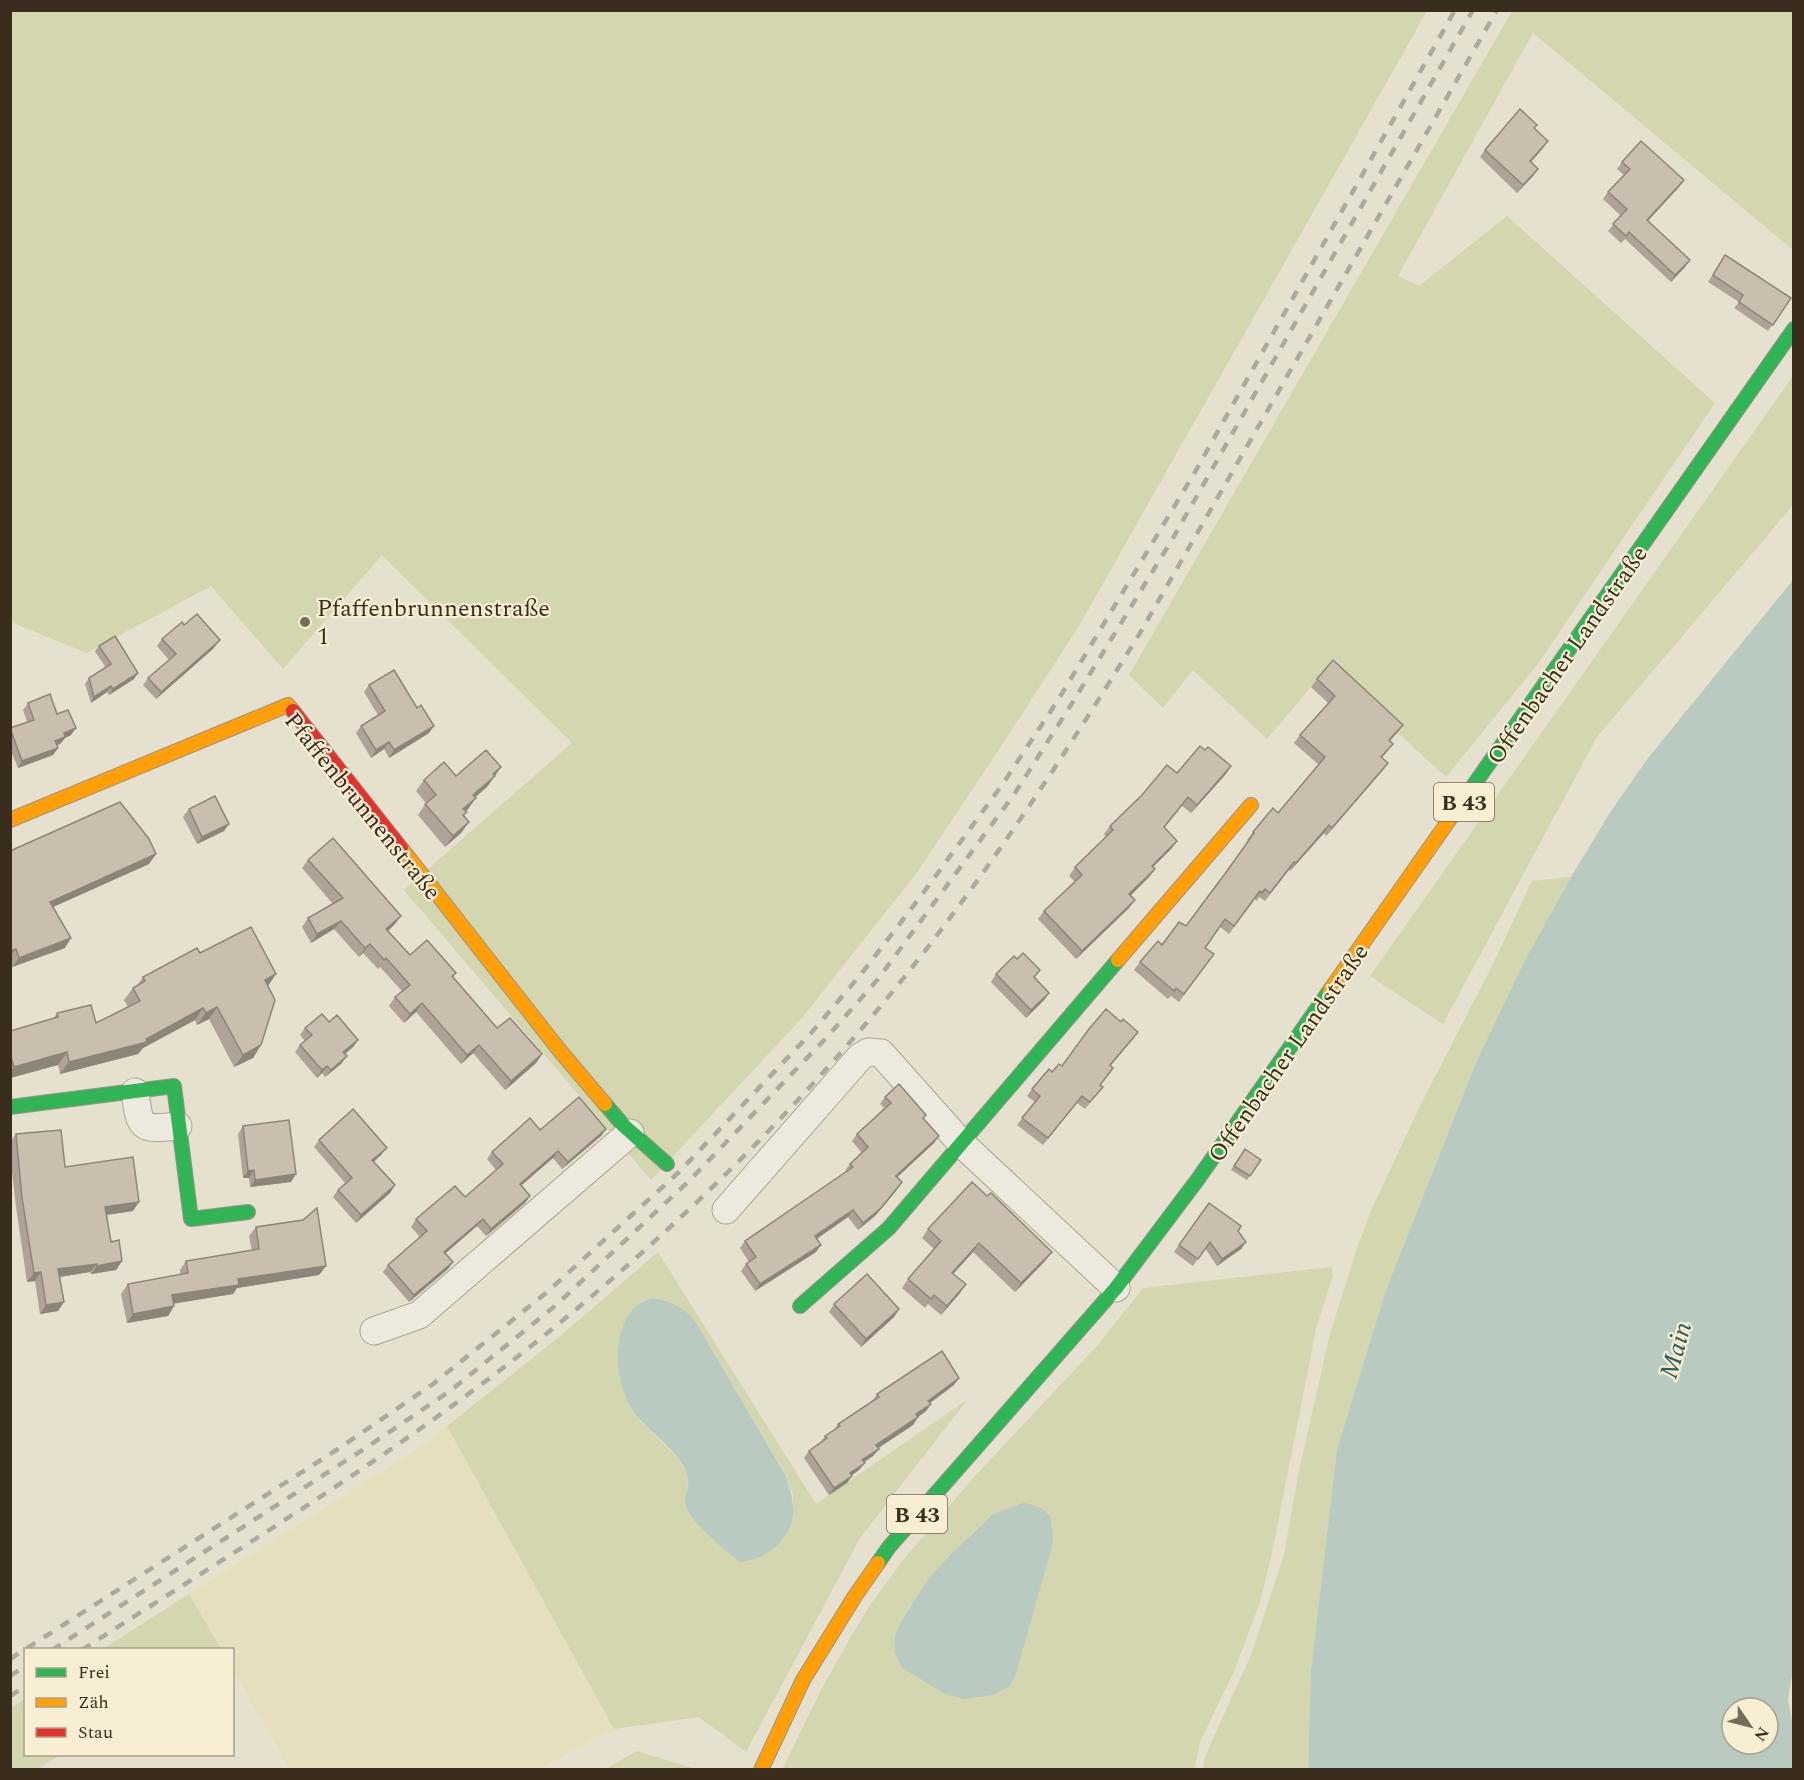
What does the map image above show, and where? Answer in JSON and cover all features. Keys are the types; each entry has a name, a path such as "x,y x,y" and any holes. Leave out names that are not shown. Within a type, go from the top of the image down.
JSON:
{"street":[{"name":"Offenbacher Landstraße","path":"1122,1280 1198,1179 1794,329"},
{"name":"Pfaffenbrunnenstraße","path":"10,820 288,705 560,1051 630,1133 667,1164"},
{"path":"800,1306 890,1228 1251,805"},
{"path":"726,1210 860,1057 868,1052 881,1053 962,1144 1122,1280"},
{"path":"10,1107 174,1086 191,1219 248,1212"},
{"path":"135,1092 140,1121 146,1127 153,1129 178,1126"},
{"path":"374,1331 418,1315 630,1133"},
{"name":"B 43","path":"761,1770 809,1671 855,1596 889,1547 1122,1280"}],"shaded area":[{"path":"447,1426 614,1729 539,1769 290,1769 234,1671 234,1648 220,1648 189,1594 422,1446"}],"green space":[{"path":"10,11 1427,11 1079,626 998,751 916,874 801,1019 651,1180 404,890 572,743 382,555 283,669 211,586 87,653 11,622"},
{"path":"1512,11 1793,11 1793,250 1533,33 1398,276 1419,286 1507,216 1715,403 1537,665 1446,777 1327,668 1267,739 1193,670 1163,708 1129,675"},
{"path":"1793,376 1793,505 1597,737 1443,1024 1370,976"},
{"path":"1571,877 1525,960 1477,1060 1386,1290 1337,1449 1311,1670 1308,1769 1203,1770 1204,1759 1251,1655 1284,1555 1298,1475 1330,1334 1373,1206 1532,881"},
{"path":"658,1252 816,1504 968,1399 860,1538 746,1752 699,1717 614,1729 447,1426 559,1337","holes":["652,1298 695,1321 785,1473 793,1495 793,1519 685,1501 688,1486 687,1473 676,1456 639,1420 618,1365 619,1343 629,1312 641,1301"]},
{"path":"1332,1267 1333,1275 1316,1329 1272,1553 1260,1602 1235,1669 1201,1740 1194,1769 782,1770 846,1645 870,1605 904,1559 974,1477 1097,1346 1143,1288","holes":["1024,1502 943,1693 902,1668 902,1620 928,1579 971,1534 993,1514"]},
{"path":"189,1594 220,1647 218,1648 105,1648"},
{"path":"24,1700 24,1756 58,1756 38,1769 11,1769 11,1708"},
{"path":"637,1751 692,1768 694,1769 605,1769"}],"water":[{"name":"Main","path":"1793,580 1794,1664 1788,1699 1793,1727 1793,1769 1308,1769 1311,1670 1337,1449 1386,1290 1477,1060 1525,960 1611,811 1648,758"},
{"path":"652,1298 676,1305 695,1321 785,1474 793,1505 791,1525 781,1542 756,1559 738,1561 691,1516 685,1500 688,1480 684,1467 672,1450 647,1427 628,1403 618,1368 619,1344 623,1326 628,1315 636,1306"},
{"path":"1024,1502 1043,1509 1051,1517 1053,1543 1016,1674 1010,1686 993,1695 963,1699 943,1693 902,1668 895,1653 895,1636 902,1620 928,1579 952,1553 993,1514"}],"building":[{"path":"1520,109 1537,125 1534,128 1548,141 1530,161 1538,169 1523,185 1485,150"},
{"path":"1641,141 1684,180 1647,220 1690,260 1675,275 1629,232 1626,236 1613,224 1627,209 1608,192 1630,169 1622,162"},
{"path":"1725,255 1791,298 1773,325 1739,302 1743,295 1713,275"},
{"path":"197,614 220,640 161,692 148,678 176,654 162,639 182,622 184,625"},
{"path":"115,636 138,673 113,689 111,686 94,697 89,678 111,664 99,646"},
{"path":"1333,660 1403,725 1389,740 1393,744 1381,757 1388,763 1332,828 1329,825 1296,863 1294,862 1270,893 1265,889 1262,893 1260,891 1234,926 1225,919 1205,948 1214,954 1184,994 1176,988 1174,991 1140,962 1158,941 1162,945 1179,922 1186,926 1253,832 1273,808 1278,813 1325,757 1300,735 1335,696 1317,679"},
{"path":"394,670 417,708 421,705 434,726 394,750 389,742 376,750 361,726 385,711 369,685"},
{"path":"50,694 57,714 68,710 76,728 64,733 65,737 55,741 58,748 22,761 10,728 34,720 28,703"},
{"path":"1200,746 1205,750 1208,747 1231,766 1197,805 1188,797 1164,827 1177,841 1152,866 1155,869 1129,894 1135,900 1082,951 1044,911 1082,875 1075,867 1113,830 1110,826 1142,795 1167,765 1177,773"},
{"path":"486,750 501,767 493,774 495,776 473,795 476,798 463,809 467,812 463,815 469,822 453,836 425,804 436,795 424,780 444,762 456,776"},
{"path":"215,796 229,824 202,837 189,809"},
{"path":"120,802 149,839 156,854 50,902 71,938 19,958 16,949 10,951 10,851"},
{"path":"333,838 401,916 386,929 410,955 427,940 456,973 452,976 497,1028 510,1018 542,1054 511,1081 479,1045 467,1055 422,1003 410,1014 395,997 410,985 370,944 365,948 341,921 317,934 308,918 343,898 308,860"},
{"path":"251,927 276,974 265,980 275,1000 261,1045 243,1055 217,1007 206,1013 203,1008 146,1039 147,1042 69,1062 67,1052 14,1067 10,1054 10,1031 58,1017 57,1013 91,1005 96,1023 140,1001 133,988 145,981 143,977 197,948 200,953"},
{"path":"1023,953 1040,970 1034,977 1049,993 1031,1010 996,974 1014,956 1017,959"},
{"path":"1106,1009 1121,1022 1123,1019 1138,1032 1110,1065 1113,1068 1100,1085 1103,1087 1090,1102 1082,1096 1048,1138 1022,1118 1040,1096 1032,1089 1049,1069 1052,1072 1059,1064 1062,1066"},
{"path":"322,1014 329,1022 337,1015 358,1040 343,1052 347,1056 331,1070 327,1066 322,1070 300,1045 312,1035 305,1028"},
{"path":"899,1084 926,1115 923,1118 939,1136 896,1176 902,1182 881,1208 863,1223 853,1210 815,1236 821,1245 760,1284 746,1264 756,1257 745,1241 853,1167 850,1164 868,1147 857,1134 891,1103 885,1097"},
{"path":"579,1097 606,1129 568,1162 558,1151 520,1184 530,1196 491,1229 483,1219 444,1252 453,1262 414,1295 388,1265 427,1231 416,1219 455,1186 465,1197 503,1164 492,1152 530,1118 540,1130"},
{"path":"353,1109 387,1148 372,1160 395,1185 361,1215 338,1190 352,1178 319,1140"},
{"path":"289,1120 296,1174 255,1180 254,1170 248,1171 243,1126"},
{"path":"61,1130 65,1167 133,1157 139,1202 105,1207 111,1242 119,1240 122,1261 97,1266 97,1264 58,1269 64,1302 46,1305 41,1272 34,1273 22,1198 16,1134"},
{"path":"1245,1149 1261,1160 1250,1176 1234,1166"},
{"path":"972,1182 987,1196 991,1193 1052,1252 1021,1283 979,1243 952,1273 966,1284 947,1306 934,1295 931,1299 908,1279 941,1241 928,1229"},
{"path":"1209,1203 1241,1226 1238,1231 1246,1242 1222,1259 1210,1242 1198,1259 1179,1245"},
{"path":"317,1208 326,1266 238,1279 239,1285 172,1295 174,1306 133,1314 128,1284 188,1273 186,1261 259,1249 256,1227 303,1220"},
{"path":"867,1274 899,1309 866,1339 834,1304"},
{"path":"942,1351 959,1378 928,1401 931,1404 916,1414 918,1417 876,1445 879,1449 862,1460 865,1463 850,1473 852,1476 834,1488 809,1451 840,1426 838,1424 879,1397 877,1394"}],"railway":[{"path":"27,1648 338,1449 433,1384 546,1293 679,1172 812,1032 862,973 921,896 1002,785 1058,700 1195,472 1455,10"},
{"path":"55,1648 450,1391 555,1306 689,1181 828,1036 878,979 1015,793 1071,705 1173,538 1473,10"},
{"path":"85,1648 330,1490 452,1406 511,1362 606,1284 680,1218 785,1114 851,1041 968,894 1039,791 1107,686 1140,633 1497,10"},
{"path":"10,1659 24,1650"},
{"path":"10,1676 24,1667"},
{"path":"10,1696 24,1687"}],"traffic: fast":[{"path":"1466,796 1794,329"},
{"path":"800,1306 889,1228 1118,960"},
{"path":"878,1563 889,1547 1116,1288 1198,1179 1330,990"},
{"path":"10,1107 174,1086 191,1219 248,1212"},
{"path":"605,1104 623,1125 667,1164"}],"traffic: slow":[{"path":"10,820 288,705 293,711"},
{"path":"1330,990 1466,796"},
{"path":"1118,960 1251,805"},
{"path":"401,848 560,1051 605,1104"},
{"path":"761,1770 803,1680 878,1563"}],"traffic: jam":[{"path":"293,711 401,848"}],"place":[{"name":"Pfaffenbrunnenstraße 1","path":"305,622"}]}
